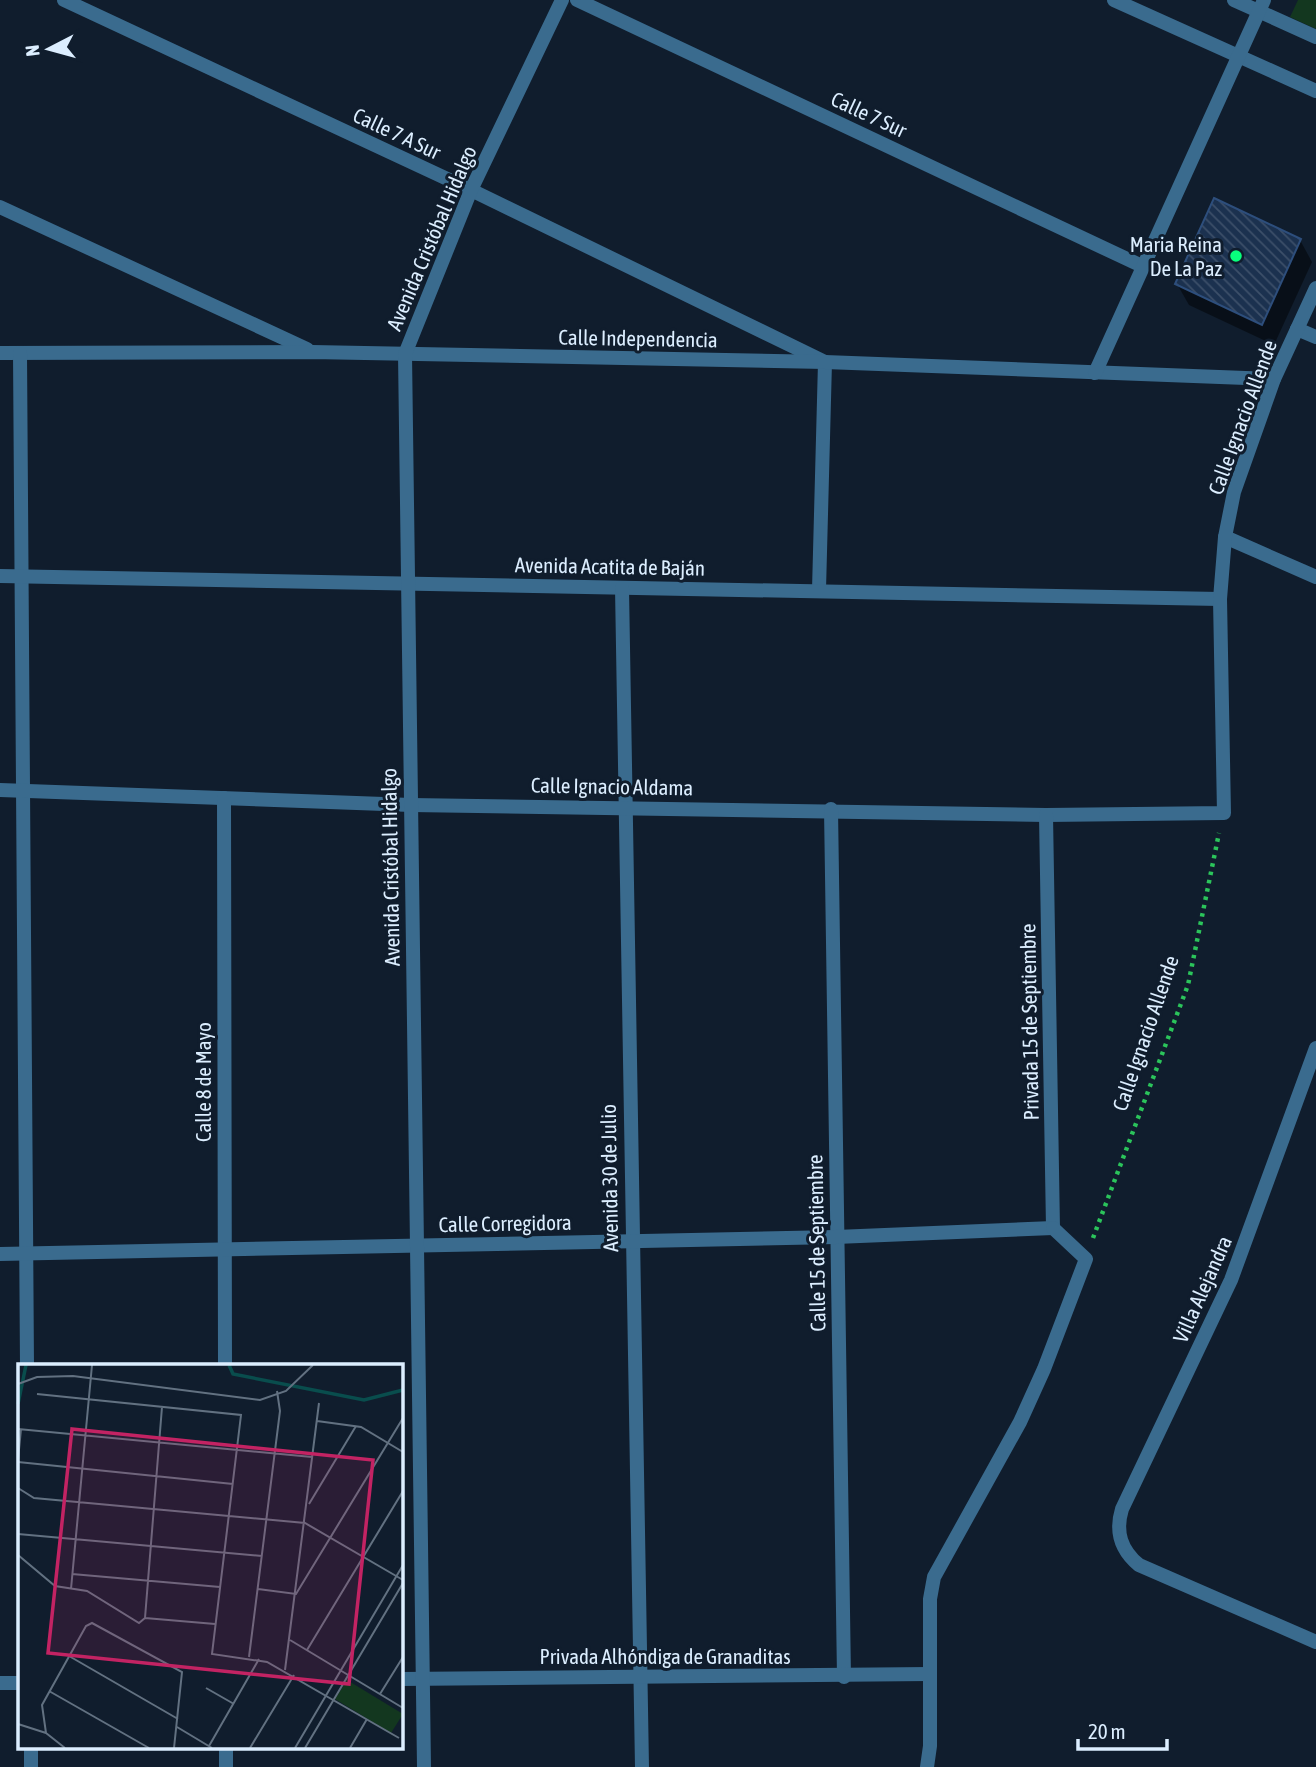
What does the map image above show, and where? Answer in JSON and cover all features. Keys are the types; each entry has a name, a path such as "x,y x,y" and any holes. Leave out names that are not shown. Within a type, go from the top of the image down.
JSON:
{"street":[{"name":"Calle 7 A Sur","path":"64,0 471,190 825,362"},
{"name":"Avenida Cristóbal Hidalgo","path":"424,1767 405,354 471,190 562,0"},
{"name":"Calle 7 Sur","path":"578,0 1142,266"},
{"path":"1114,0 1316,90"},
{"path":"1234,0 1261,6 1316,37"},
{"path":"1095,373 1261,6"},
{"path":"0,207 312,352"},
{"name":"Calle Ignacio Allende","path":"1224,813 1220,599 1225,537 1234,492 1274,380 1316,288"},
{"path":"1297,328 1316,337"},
{"name":"Calle Independencia","path":"0,353 312,352 825,362 1274,380"},
{"path":"20,353 27,1364"},
{"path":"819,590 825,362"},
{"path":"1225,537 1316,577"},
{"name":"Avenida Acatita de Baján","path":"0,576 1220,599"},
{"name":"Avenida 30 de Julio","path":"622,587 642,1767"},
{"name":"Calle Ignacio Aldama","path":"0,790 411,805 831,809 1046,815 1224,813"},
{"name":"Calle 8 de Mayo","path":"224,798 225,1364"},
{"name":"Calle 15 de Septiembre","path":"831,809 844,1677"},
{"name":"Privada 15 de Septiembre","path":"1046,815 1053,1228"},
{"name":"Villa Alejandra","path":"1316,1048 1231,1280 1119,1520 1121,1541 1139,1565 1316,1642"},
{"path":"927,1767 930,1745 930,1599 934,1577 1020,1422 1044,1369 1086,1259 1053,1228"},
{"name":"Calle Corregidora","path":"0,1254 836,1237 1053,1228"},
{"name":"Privada Alhóndiga de Granaditas","path":"402,1679 844,1677 930,1674"},
{"path":"0,1683 18,1683"}],"path":[{"name":"Calle Ignacio Allende","path":"1086,1259 1188,985 1224,813"}],"green space":[{"path":"1298,0 1316,0 1316,29 1290,17"}],"building":[{"path":"1214,198 1301,239 1262,325 1175,284"}],"place":[{"name":"Maria Reina De La Paz","path":"1236,256"}]}
